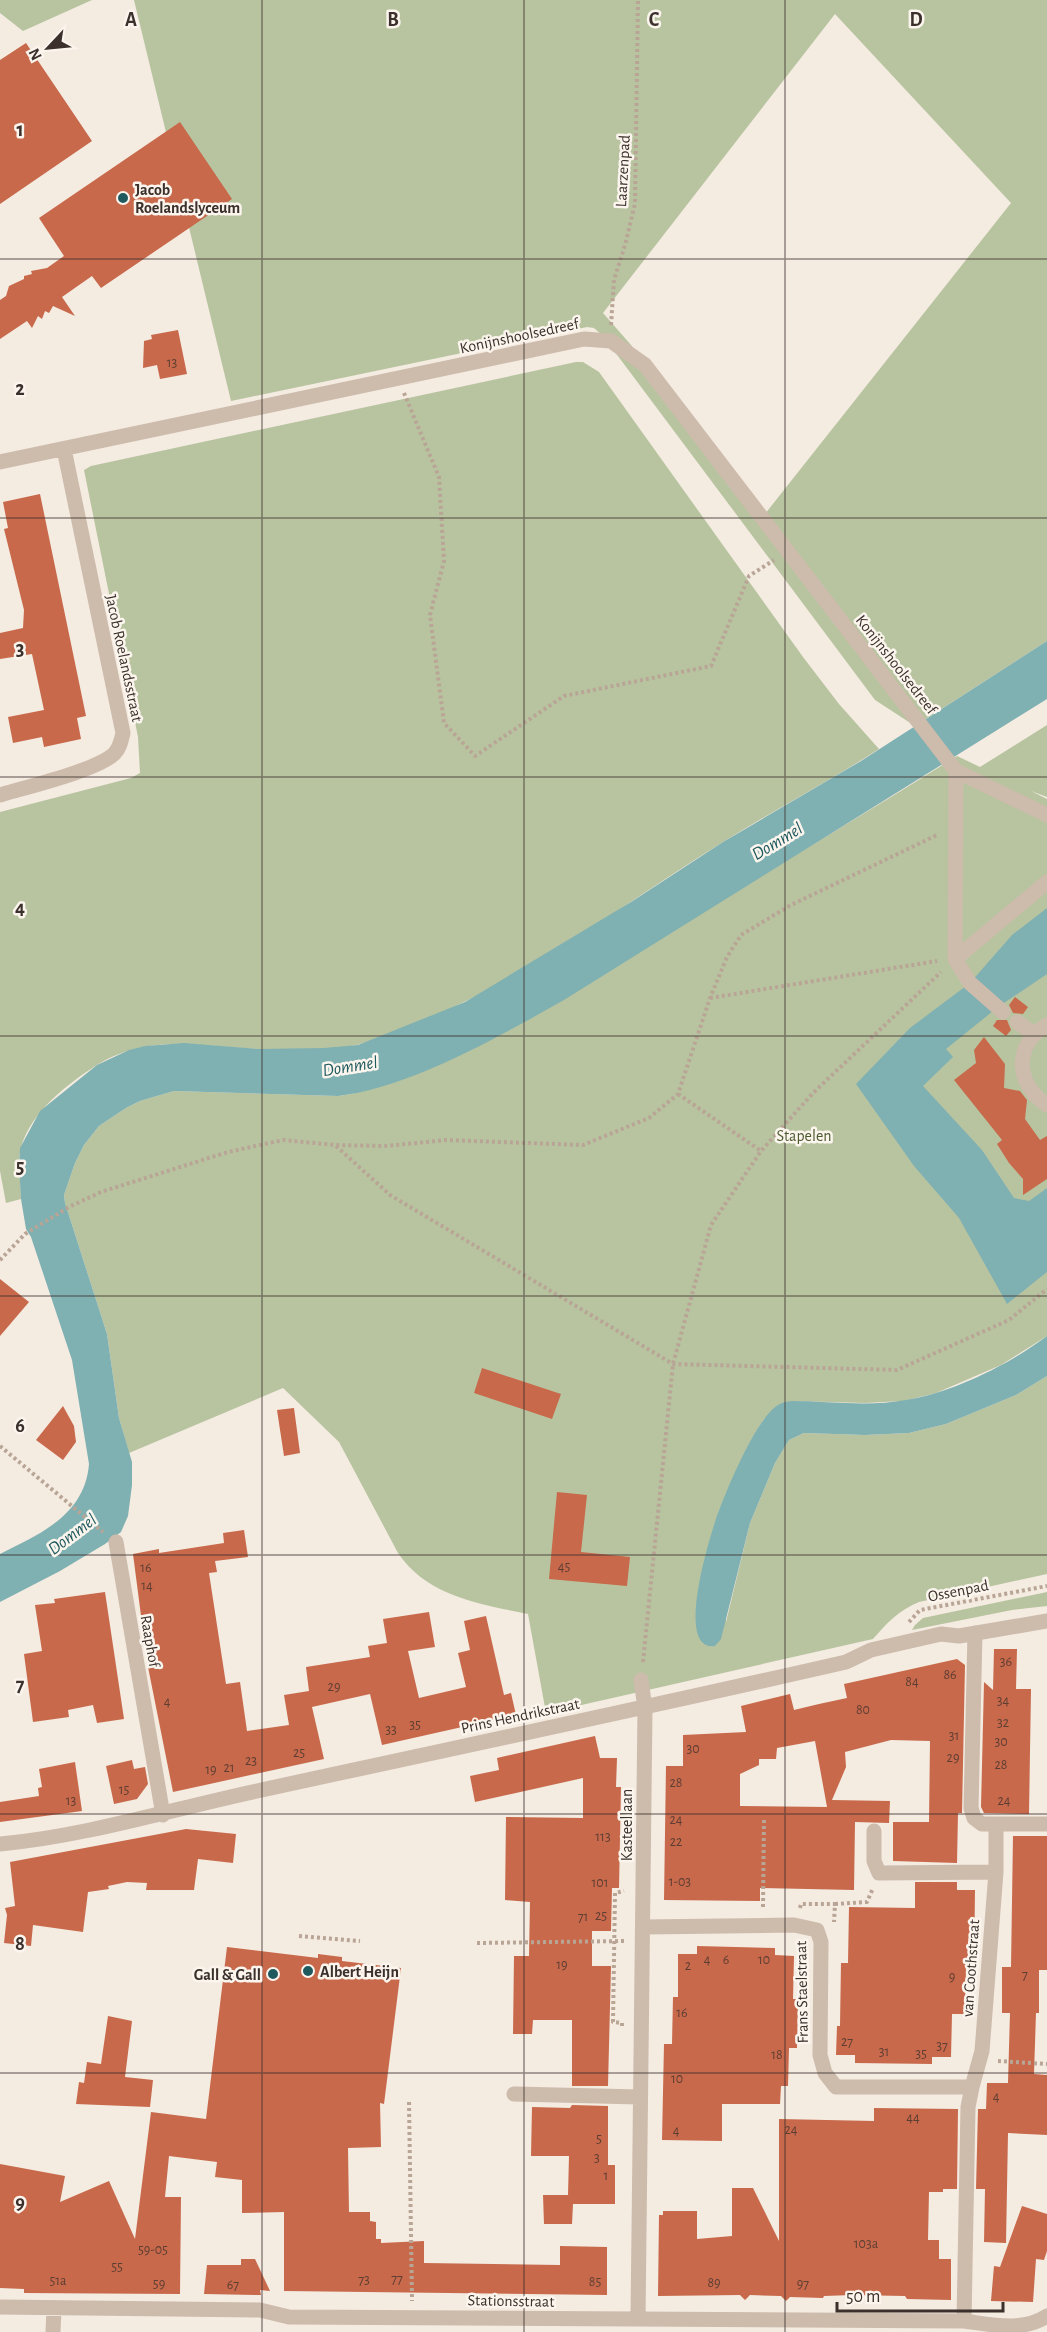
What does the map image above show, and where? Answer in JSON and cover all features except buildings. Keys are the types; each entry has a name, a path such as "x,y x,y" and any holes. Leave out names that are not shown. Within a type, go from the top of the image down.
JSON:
{"street":[{"name":"Konijnshoolsedreef","path":"0,462 584,339 611,341 645,365 789,550 956,771"},
{"name":"Jacob Roelandsstraat","path":"0,795 105,760 120,746 123,733 64,448"},
{"path":"1001,1009 969,983 955,959 956,771 1047,815"},
{"path":"955,959 1047,882"},
{"path":"1017,1022 1034,1034"},
{"path":"1047,1025 1034,1034 1026,1046 1022,1060 1023,1074 1028,1087 1047,1105"},
{"name":"Raaphof","path":"116,1542 163,1815"},
{"name":"Prins Hendrikstraat","path":"0,1844 26,1842 163,1815 256,1791 645,1708 846,1662 871,1650 941,1634 959,1636 1047,1621"},
{"path":"975,1633 971,1808 974,1818 982,1824 1047,1824"},
{"name":"Kasteellaan","path":"638,2319 644,1935 645,1708 641,1680"},
{"name":"van Coothstraat","path":"964,2321 968,2107 982,2051 996,1872 996,1825"},
{"path":"874,1831 874,1861 879,1873 996,1872"},
{"name":"Frans Staelstraat","path":"644,1935 794,1925 817,1930 821,1942 820,2055 825,2073 836,2087 972,2087"},
{"path":"514,2094 640,2097"},
{"name":"Stationsstraat","path":"0,2307 260,2310 289,2317 638,2319 700,2325 964,2321 1021,2331"},
{"path":"53,2332 54,2309"},
{"path":"1021,2331 1037,2324 1047,2316"}],"path":[{"name":"Laarzenpad","path":"611,341 614,280 626,245 635,204 638,0"},
{"path":"398,379 440,477 444,561 429,615 444,723 475,756 564,696 711,666 749,576 789,550"},
{"path":"0,1260 26,1234 69,1207 101,1192 239,1149 283,1140 335,1145 386,1146 446,1140 583,1145 650,1118 678,1094 710,998 727,957 741,935 790,905 954,827"},
{"path":"710,998 955,959"},
{"path":"641,1680 673,1364 711,1225 761,1151 813,1093 955,959"},
{"path":"678,1094 761,1151"},
{"path":"335,1145 390,1195 673,1364 897,1370 1009,1320 1047,1289"},
{"path":"0,1446 116,1542"},
{"name":"Ossenpad","path":"889,1646 920,1610 1047,1586"},
{"path":"763,1926 764,1818"},
{"path":"835,1904 867,1902 879,1873"},
{"path":"622,2034 622,2023 613,2022 614,1941 615,1893 624,1892 624,1881"},
{"path":"477,1944 614,1941 644,1935"},
{"path":"299,1936 360,1941"},
{"path":"980,2060 1047,2064"},
{"path":"409,2102 413,2316"}],"green space":[{"path":"0,0 92,0 23,31 0,13"},
{"path":"134,0 1047,0 1047,641 915,726 875,700 603,336 594,328 587,327 231,401","holes":["835,14 1011,203 761,519 631,345 603,313"]},
{"path":"583,362 599,372 803,657 839,704 879,749 723,842 566,944 486,991 444,1012 357,1045 342,1048 276,1050 193,1044 161,1045 129,1051 97,1065 62,1090 33,1122 26,1134 20,1153 21,1199 6,1203 0,1171 0,812 131,778 140,773 138,737 84,470 91,466"},
{"name":"Stapelen","path":"1047,725 1047,797 1031,791 1047,799 1047,1336 1001,1365 936,1393 904,1401 865,1403 791,1401 764,1419 749,1444 718,1513 726,1622 750,1523 775,1463 789,1440 804,1433 865,1435 909,1433 946,1424 1016,1395 1047,1376 1047,1574 919,1602 905,1609 873,1639 546,1713 528,1614 456,1596 439,1589 410,1568 398,1553 339,1442 283,1388 129,1453 119,1418 107,1334 64,1195 84,1145 99,1126 140,1101 174,1091 338,1096 384,1085 429,1068 524,1022 585,986 957,756 980,767"},
{"path":"1047,1592 1047,1606 1012,1610 912,1630 923,1618"}],"water":[{"name":"Dommel","path":"1047,641 1047,699 564,1000 483,1044 424,1072 366,1091 338,1096 174,1091 140,1101 99,1126 84,1145 64,1195 107,1334 119,1418 132,1462 128,1516 121,1532 105,1544 60,1571 0,1602 0,1554 45,1530 70,1510 86,1482 89,1464 72,1360 31,1237 26,1229 21,1199 20,1148 40,1111 97,1065 129,1050 145,1046 184,1043 259,1049 358,1045 465,1002 631,902 723,842 861,761"},
{"path":"1047,908 1047,974 998,1007 946,1049 953,1057 923,1086 982,1150 1014,1198 1029,1201 1047,1188 1047,1272 1007,1304 959,1218 914,1166 856,1084 910,1028 970,983 1012,935"},
{"path":"1047,1336 1047,1376 1016,1395 946,1424 909,1433 865,1435 804,1433 789,1440 775,1463 750,1523 721,1639 715,1646 703,1643 697,1631 698,1589 714,1525 742,1458 758,1428 774,1408 791,1401 892,1402 943,1391 998,1367"}],"place":[{"name":"Jacob Roelandslyceum","path":"123,198"},
{"name":"Albert Heijn","path":"308,1971"},
{"name":"Gall & Gall","path":"273,1974"}]}
